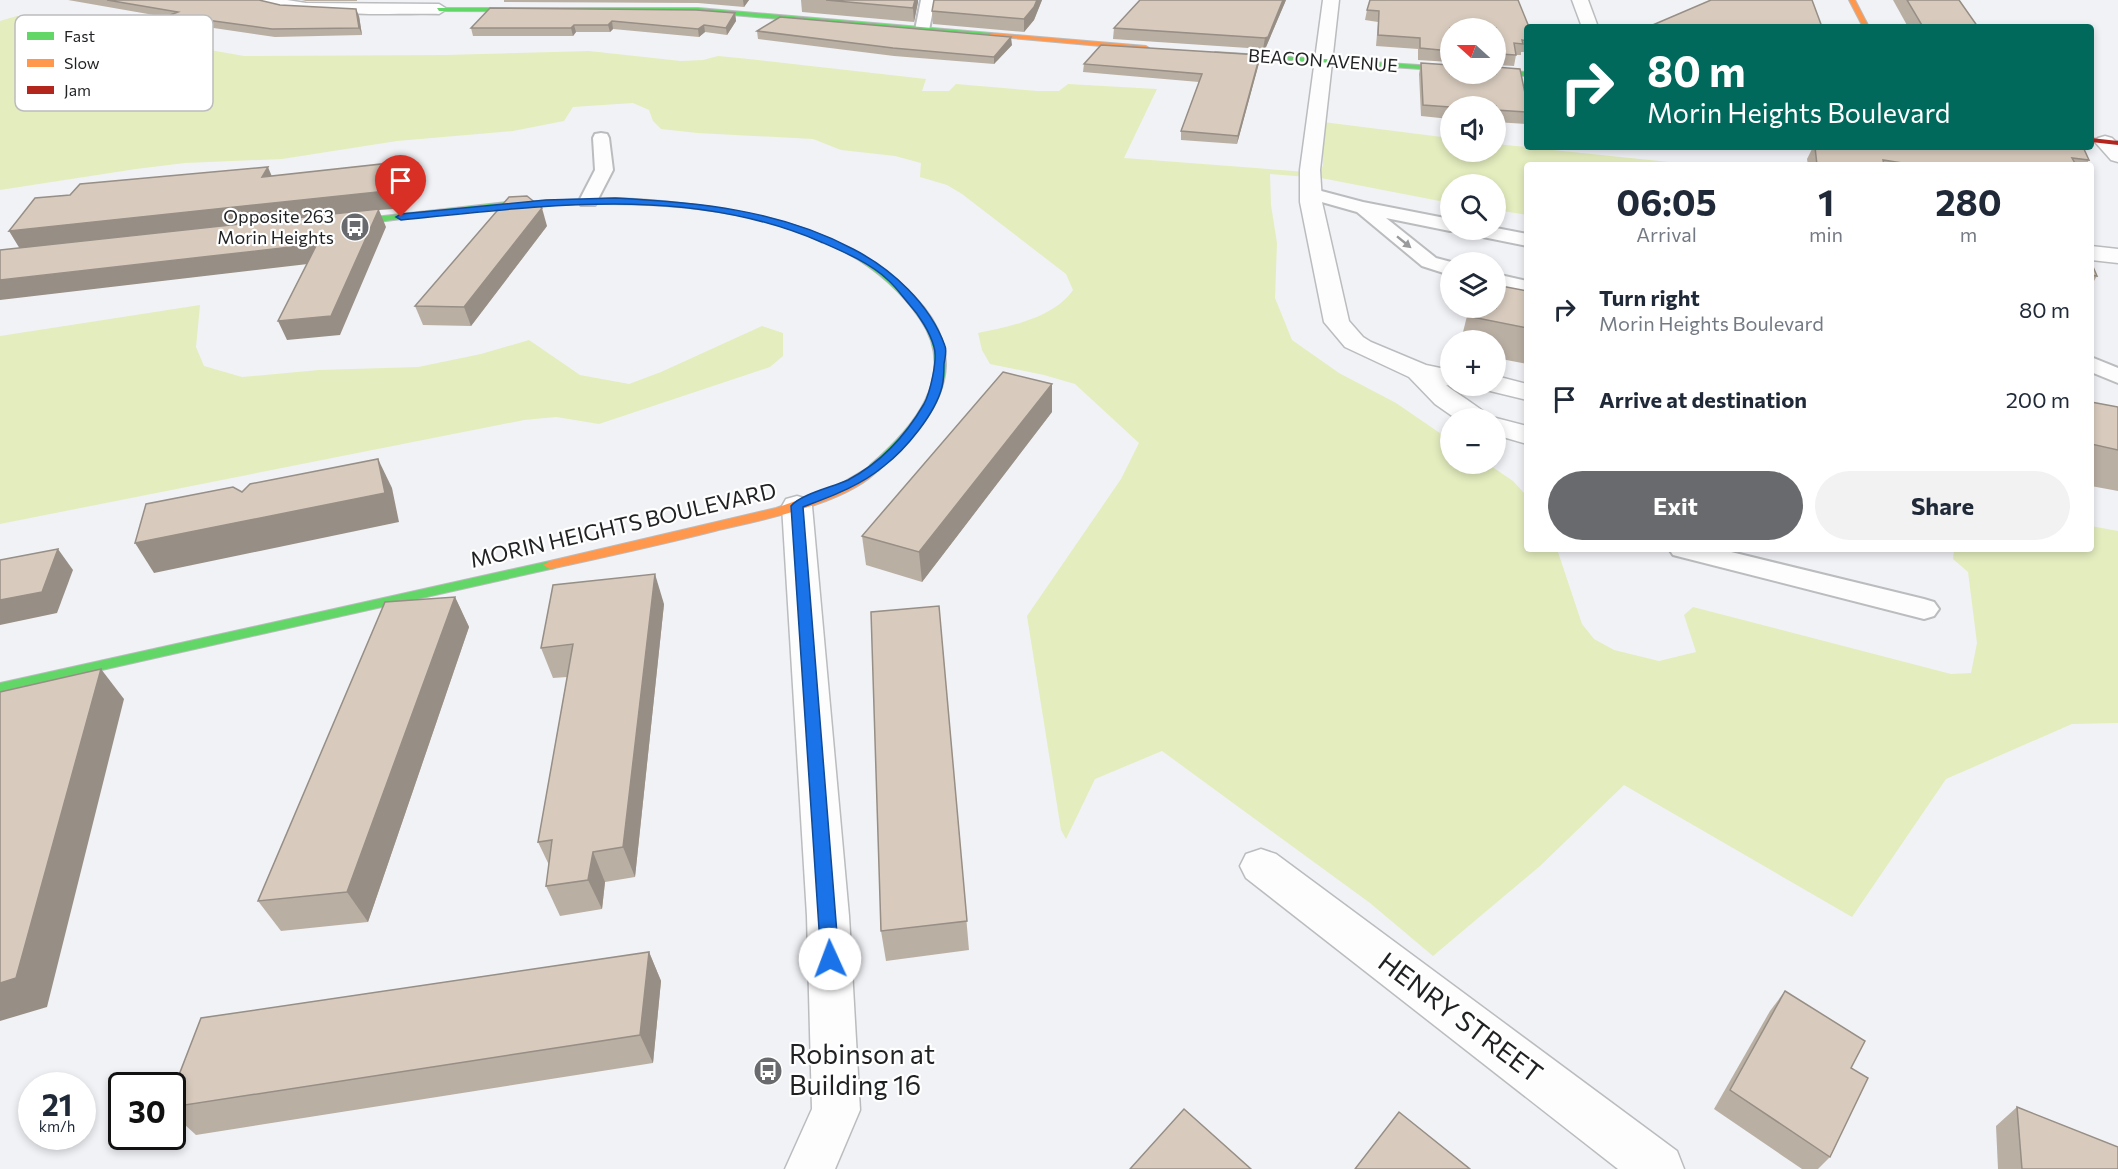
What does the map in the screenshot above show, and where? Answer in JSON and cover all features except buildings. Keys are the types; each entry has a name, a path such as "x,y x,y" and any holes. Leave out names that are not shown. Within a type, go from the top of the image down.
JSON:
{"street":[{"path":"260,0 301,3 306,8 386,10 443,4 698,9 1162,49"},
{"path":"1331,0 1310,170 1310,193 1337,322 1354,342 1362,347 1418,371 1440,376"},
{"path":"1580,0 1589,24"},
{"path":"1852,0 1864,24"},
{"name":"BEACON AVENUE","path":"1196,52 1440,68"},
{"path":"1506,73 1524,74"},
{"name":"MORIN HEIGHTS BOULEVARD","path":"0,688 721,526 797,506 853,482 880,464 903,443 930,403 937,386 940,348 922,312 891,277 830,240 780,222 720,209 673,203 588,201 494,207 320,226"},
{"path":"2094,253 2118,256"},
{"path":"1418,371 1430,385 1459,408"},
{"path":"1506,387 1524,392"},
{"path":"1506,429 1524,434"},
{"path":"797,506 828,916 836,1110 810,1169"},
{"name":"HENRY STREET","path":"1261,866 1659,1169"}],"lane":[{"path":"922,30 928,0"},
{"path":"588,201 604,170 601,138"},
{"path":"1310,193 1361,207 1440,223"},
{"path":"1361,207 1429,262 1440,266"},
{"path":"1506,236 1524,239"},
{"path":"1506,282 1524,286"},
{"path":"2094,365 2117,374"},
{"path":"1695,552 1924,609"}],"green space":[{"path":"15,17 15,111 213,111 213,51 244,56 445,55 589,51 681,61 703,60 718,56 926,79 922,91 949,91 956,84 1037,91 1059,91 1068,84 1157,89 1124,158 1320,173 1323,165 1323,122 1440,137 1440,162 1506,162 1506,145 1524,147 1524,150 1554,150 1669,162 1524,162 1524,215 1506,212 1506,174 1440,174 1440,201 1321,178 1270,174 1271,205 1277,243 1275,298 1292,340 1339,373 1396,403 1440,433 1440,474 1503,474 1513,481 1524,493 1524,552 1558,552 1582,624 1594,639 1614,650 1659,661 1696,652 1684,615 1693,607 1951,674 1971,673 1977,643 1968,572 1953,559 1954,552 2094,552 2094,527 2118,531 2118,723 2072,724 1946,779 1852,917 1624,785 1540,866 1433,956 1370,903 1162,751 1095,779 1066,839 1061,830 1027,616 1121,479 1139,443 1075,384 990,364 982,350 978,333 1030,320 1054,308 1073,290 1066,274 962,194 947,185 920,177 921,163 895,156 841,150 813,139 661,129 653,121 649,110 633,103 573,107 564,121 513,131 397,141 282,159 185,163 0,190 0,21"},
{"path":"200,305 196,347 204,366 242,377 319,370 418,367 481,354 529,340 580,375 629,384 762,326 783,333 783,356 770,367 599,424 556,417 524,420 0,524 0,336"}],"traffic: fast":[{"path":"439,9 698,10 991,35"},
{"path":"1215,54 1440,68"},
{"path":"1506,73 1524,74"},
{"path":"339,224 507,205 563,201 619,201 674,204 729,212 784,225 827,240 867,262 902,290 930,326 938,346 940,366 937,386 929,404 918,423 874,468"},
{"path":"0,688 550,565"}],"traffic: slow":[{"path":"1852,0 1864,24"},
{"path":"991,35 1146,48"},
{"path":"550,565 800,505 839,490 874,468"}],"traffic: jam":[{"path":"2094,140 2118,143"}],"place":[{"name":"Opposite 263 Morin Heights","path":"355,227"},
{"name":"Robinson at Building 16","path":"768,1071"}],"route":[{"path":"401,217 494,207 615,200 673,203 720,209 780,222 830,240 891,277 922,312 940,348 941,363 937,386 930,403 903,443 880,464 853,482 797,506 830,959"}]}
